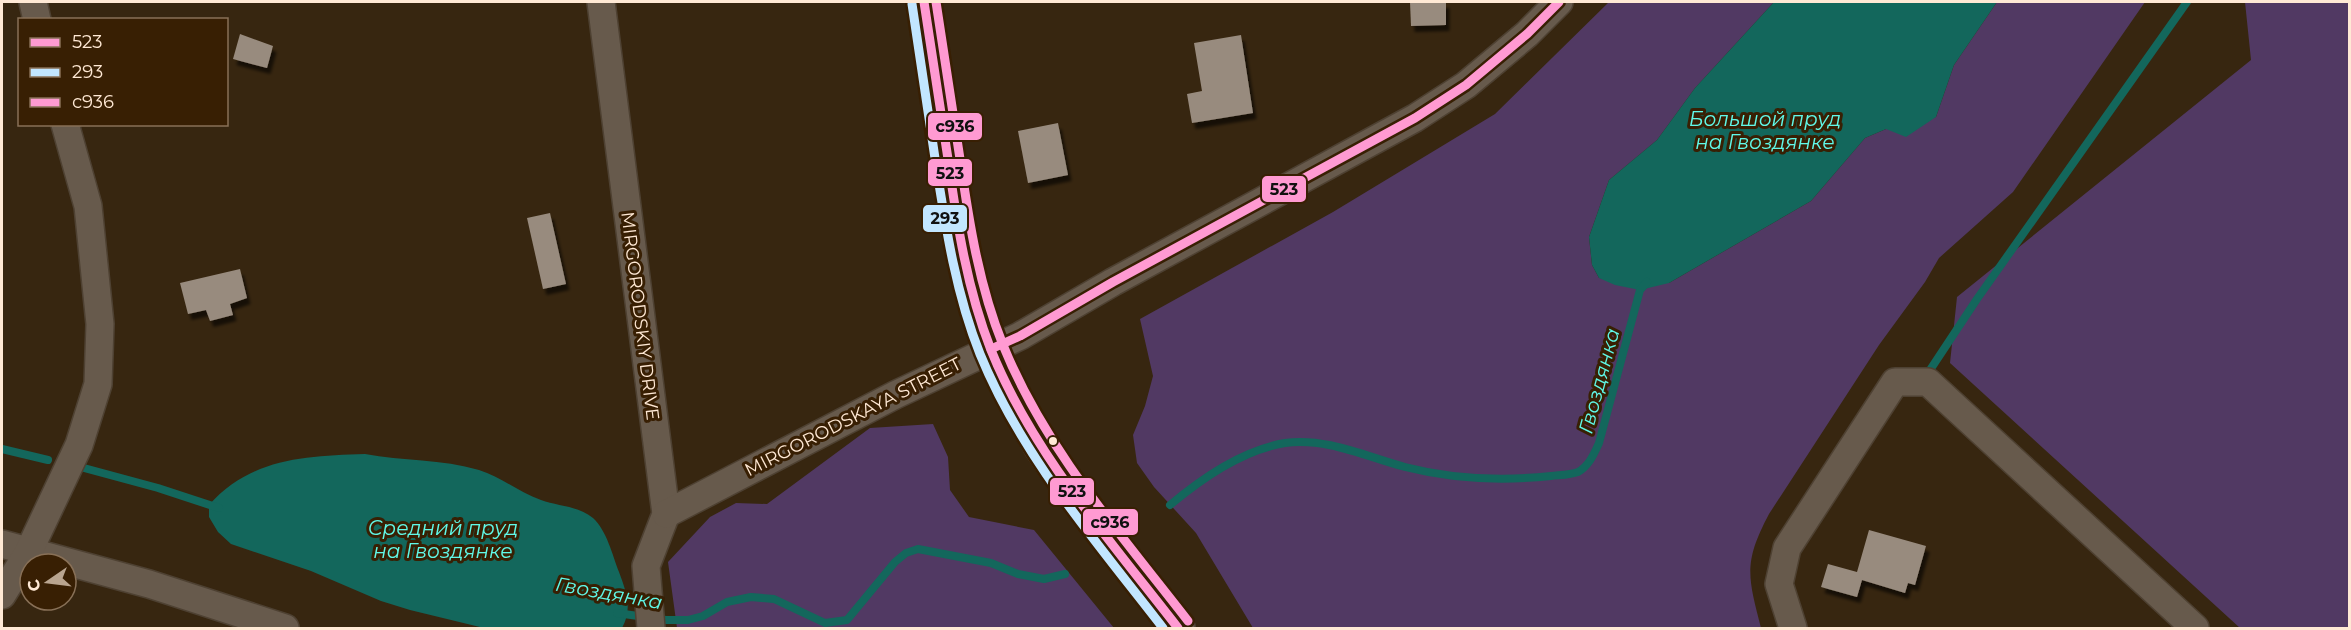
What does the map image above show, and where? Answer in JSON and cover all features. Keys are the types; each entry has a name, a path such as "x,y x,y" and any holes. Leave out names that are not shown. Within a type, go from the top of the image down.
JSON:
{"street":[{"path":"33,2 37,18"},
{"name":"MIRGORODSKIY DRIVE","path":"601,2 666,514 646,566 651,628"},
{"path":"924,2 958,236 991,349 1015,401 1041,447 1178,628"},
{"name":"MIRGORODSKAYA STREET","path":"666,514 895,395 1020,336 1123,276 1415,118 1466,85 1527,34 1559,2"},
{"path":"28,552 79,445 98,384 100,324 88,206 66,126"},
{"path":"1793,628 1779,584 1787,548 1895,382 1928,382 2194,628"},
{"path":"2,544 25,552"},
{"path":"78,566 149,584 285,628"},
{"path":"2,595 18,569"}],"shaded area":[{"path":"1609,2 1774,2 1695,88 1657,140 1609,180 1589,237 1592,265 1599,278 1669,283 1811,201 1865,138 1886,129 1936,117 1954,65 1997,2 2145,2 2013,192 1939,258 1925,282 1879,345 1769,514 1755,545 1750,570 1753,596 1761,628 1253,628 1196,533 1154,487 1137,463 1133,435 1145,406 1153,376 1140,319 1333,212 1495,114"},
{"path":"2245,2 2349,2 2349,628 2240,628 1950,363 1957,297 2251,60"},
{"path":"933,424 948,457 950,490 969,517 1034,530 1114,628 677,628 668,562 710,517 736,503 767,504 870,428"}],"water":[{"name":"Большой пруд на Гвоздянке","path":"1774,2 1997,2 1954,65 1936,117 1906,137 1886,129 1865,138 1811,201 1669,283 1640,290 1615,285 1599,278 1592,265 1589,237 1609,180 1657,140 1695,88"},
{"name":"Средний пруд на Гвоздянке","path":"365,454 465,466 495,477 541,500 575,509 593,518 606,536 624,586 628,607 622,628 484,628 410,610 381,601 311,571 231,544 218,532 209,517 209,505 225,489 261,469 300,459"}],"building":[{"path":"1410,2 1446,2 1446,25 1411,26"},
{"path":"240,34 273,46 267,68 233,59"},
{"path":"1241,35 1253,113 1192,123 1187,94 1202,91 1194,43"},
{"path":"1058,123 1068,175 1028,183 1018,131"},
{"path":"550,213 566,284 543,289 527,218"},
{"path":"240,269 247,298 230,304 233,315 210,321 206,310 188,314 180,283"},
{"path":"1869,530 1926,546 1915,585 1908,583 1905,593 1862,580 1857,597 1821,587 1828,564 1857,572"}],"waterway":[{"path":"1930,370 1977,299 2187,2"},
{"name":"Гвоздянка","path":"1170,505 1223,467 1253,452 1285,443 1331,445 1405,467 1478,478 1533,478 1578,472 1588,463 1599,443 1640,290 1647,282"},
{"name":"Гвоздянка","path":"2,449 48,460"},
{"name":"Гвоздянка","path":"84,468 158,488 219,508"},
{"name":"Гвоздянка","path":"617,613 666,620 688,620 703,616 727,602 751,597 774,599 825,623 847,620 895,562 906,553 918,549 991,563 1018,574 1044,579 1065,574"}],"transit line":[{"name":"523","path":"924,2 959,232 975,304 991,350 1028,425 1051,460 1100,529 1178,628"},
{"name":"с936","path":"936,2 971,230 987,300 1003,345 1020,383 1062,455 1188,621"},
{"name":"523","path":"991,349 1020,336 1113,282 1415,118 1466,85 1527,34 1559,2"},
{"name":"293","path":"912,4 948,237 964,308 980,354 997,392 1039,463 1062,497 1163,628"}]}
